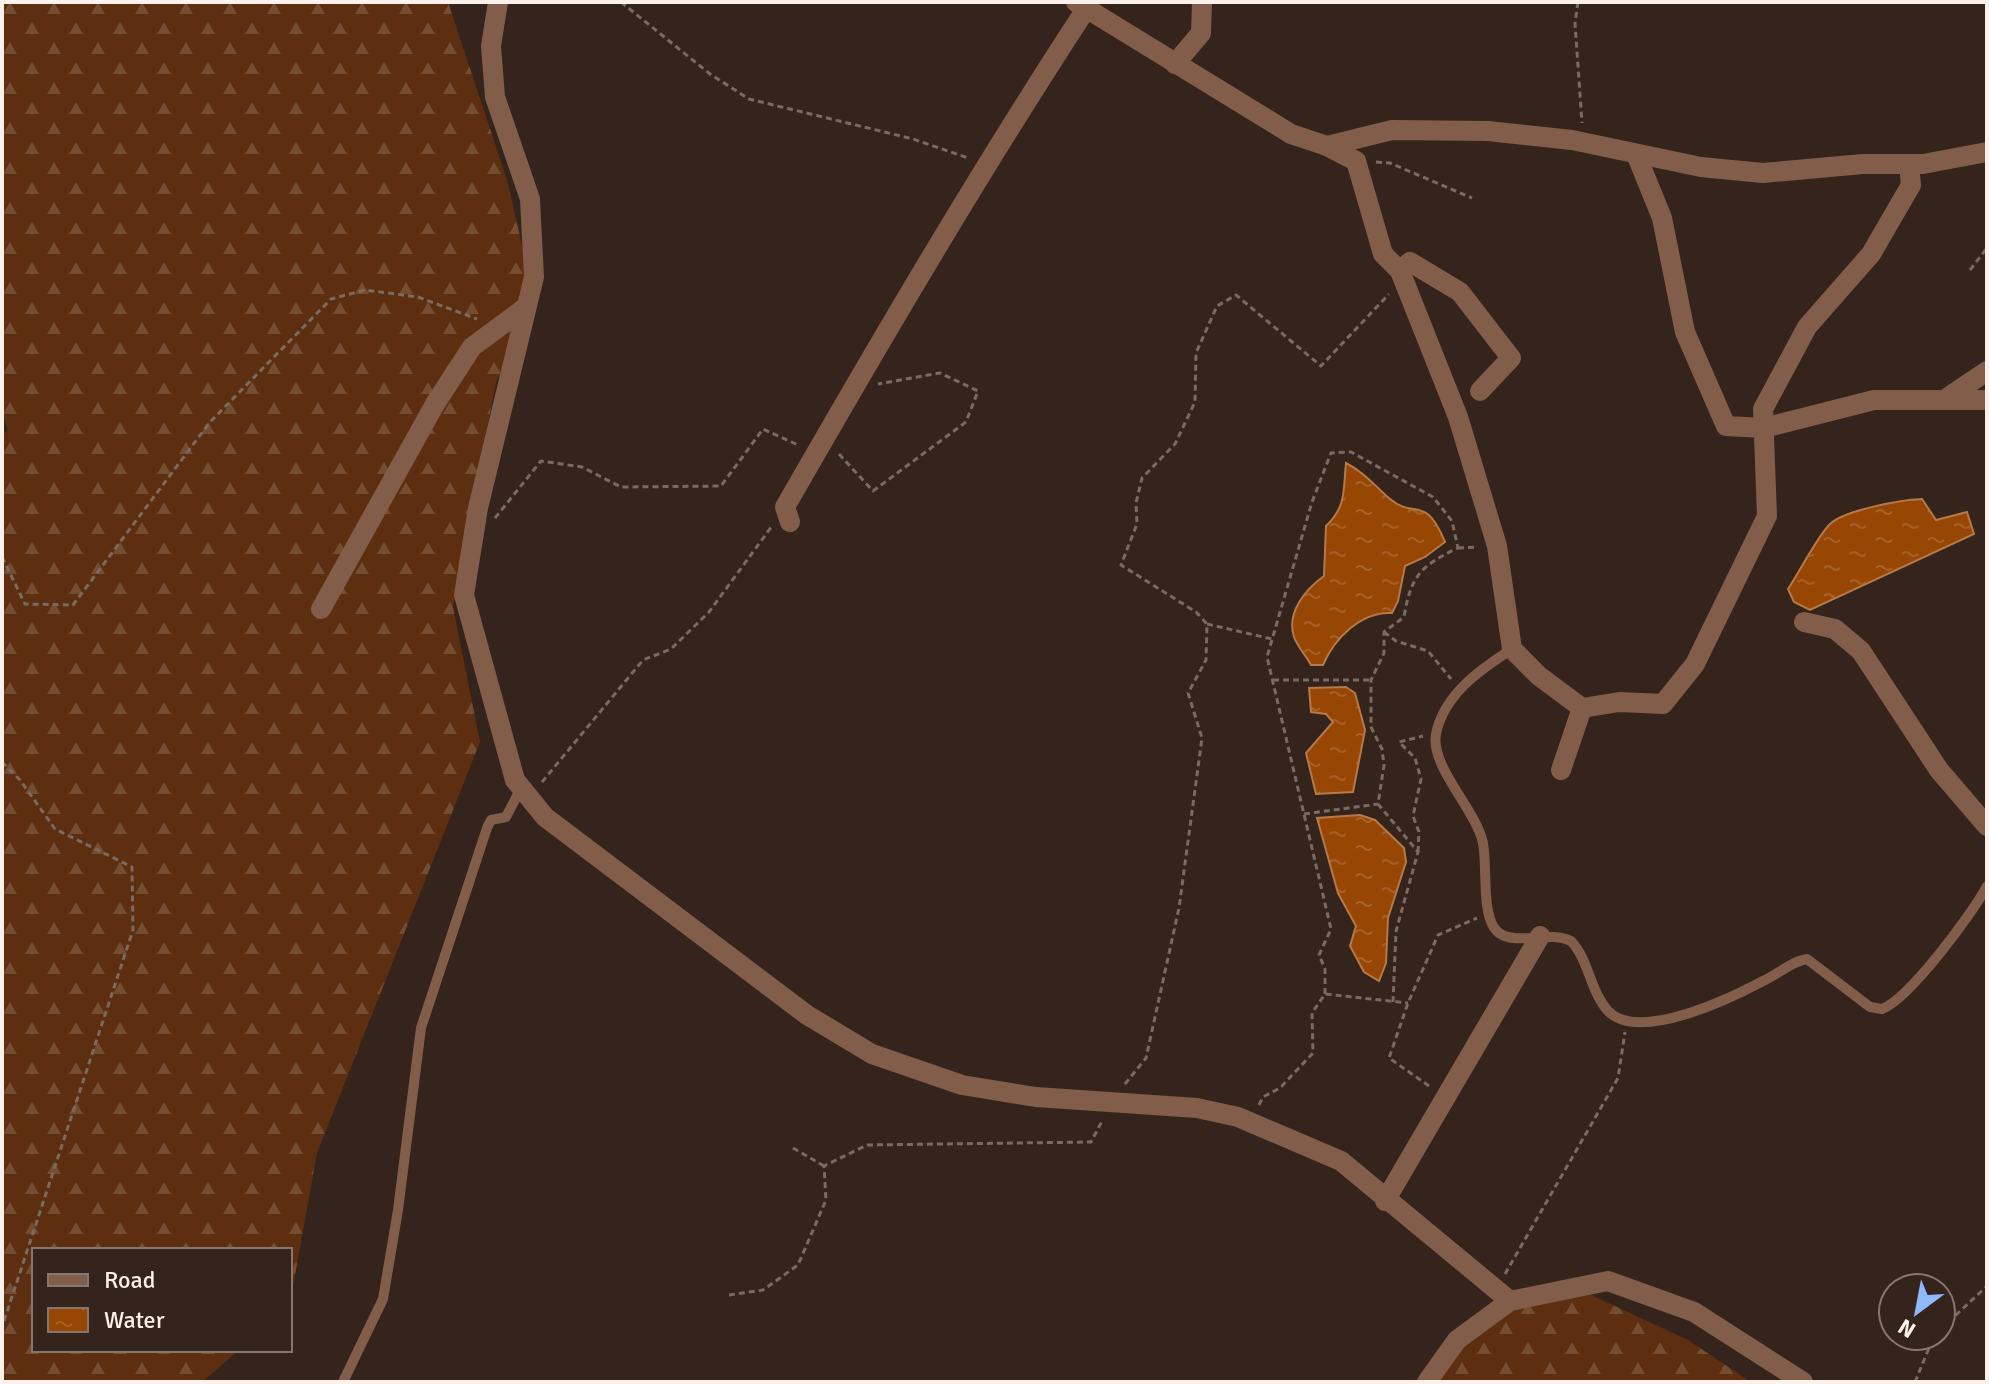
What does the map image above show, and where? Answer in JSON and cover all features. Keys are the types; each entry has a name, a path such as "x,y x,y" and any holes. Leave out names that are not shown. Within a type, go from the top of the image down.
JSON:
{"street":[{"path":"498,2 491,46 495,97 530,199 534,277 470,549 464,595 515,780 525,793 545,817 807,1015 872,1054 962,1085 1036,1097 1197,1108 1250,1122 1341,1161 1385,1201 1504,1297"},
{"path":"1175,64 1201,33 1202,2"},
{"path":"788,515 820,446 861,374 952,227 1081,5 1291,134 1327,146 1356,161 1383,254 1402,275 1458,417 1497,546 1512,649 1539,676 1582,708 1619,702 1663,704 1695,664 1767,516 1763,409 1807,327 1871,254 1911,185 1909,164"},
{"path":"1327,146 1392,130 1488,131 1584,143 1701,167 1763,173 1909,164 1987,152"},
{"path":"1636,154 1662,218 1685,332 1726,426 1764,428 1874,400 1987,400"},
{"path":"1402,275 1410,262 1460,292 1511,358 1480,391"},
{"path":"321,609 435,404 472,347 526,307"},
{"path":"1944,400 1987,371"},
{"path":"1804,622 1835,629 1861,651 1939,770 1987,826"},
{"path":"1561,770 1582,708"},
{"path":"1385,1201 1540,936"},
{"path":"1427,1382 1457,1340 1504,1297 1608,1281 1694,1312 1803,1382"}],"lane":[{"path":"1512,649 1476,672 1460,690 1436,733 1440,759 1482,838 1488,913 1493,927 1503,935 1571,941 1607,1010 1626,1020 1660,1021 1691,1011 1747,990 1807,959 1870,1007 1882,1009 1900,998 1958,928 1987,886"},
{"path":"343,1382 385,1288 424,1016 487,828 491,820 506,817 525,793"}],"path":[{"path":"621,2 710,74 749,99 913,139 951,154 987,162"},
{"path":"1578,2 1575,23 1584,143"},
{"path":"1356,161 1390,163 1472,198"},
{"path":"1970,270 1987,248"},
{"path":"1272,639 1207,624 1196,612 1121,565 1137,524 1136,503 1142,478 1175,444 1195,402 1196,353 1217,306 1236,295 1321,366 1402,275"},
{"path":"2,557 25,604 73,605 210,422 331,299 365,290 418,297 484,321"},
{"path":"470,549 541,461 582,467 621,487 721,486 763,429 820,446 873,491 966,422 978,391 940,373 879,385 861,374"},
{"path":"1250,1122 1263,1097 1280,1088 1313,1053 1312,1013 1325,994 1325,969 1319,955 1331,929 1267,657 1312,502 1331,453 1351,452 1433,497 1452,521 1458,548 1428,562 1409,586 1404,617 1384,632"},
{"path":"525,793 643,660 671,649 709,612 788,515"},
{"path":"824,1166 867,1145 1091,1142 1111,1102 1146,1058 1179,908 1202,738 1188,693 1206,660 1207,624"},
{"path":"1384,632 1384,653 1371,680 1371,727 1382,749 1384,765 1378,804 1418,852"},
{"path":"1384,632 1396,641 1428,651 1460,690"},
{"path":"1273,680 1371,680"},
{"path":"1393,1002 1396,931 1418,852 1419,832 1413,816 1421,779 1415,758 1399,742 1436,733"},
{"path":"2,762 20,780 55,829 132,867 133,930 2,1327"},
{"path":"1304,814 1378,804"},
{"path":"1445,1097 1389,1058 1408,1003 1438,935 1488,913"},
{"path":"1325,994 1408,1003"},
{"path":"1504,1297 1509,1261 1618,1078 1626,1020"},
{"path":"793,1148 824,1166"},
{"path":"729,1295 763,1290 798,1265 826,1200 824,1166"},
{"path":"1957,1314 1987,1286"},
{"path":"1915,1382 1927,1352"}],"green space":[{"path":"2,2 448,2 507,180 536,306 496,382 453,607 480,742 317,1153 292,1292 292,1248 32,1248 32,1352 237,1352 202,1382 2,1382 2,433 8,431 2,413"},
{"path":"1589,1294 1688,1340 1751,1382 1433,1382 1505,1298"}],"water":[{"path":"1346,463 1399,505 1425,512 1438,527 1445,542 1425,557 1405,566 1398,601 1392,613 1359,622 1341,637 1323,665 1311,665 1294,637 1293,619 1304,594 1324,576 1326,526 1341,504"},
{"path":"1922,499 1936,520 1967,512 1974,534 1810,610 1794,602 1788,589 1830,524 1860,510"},
{"path":"1346,687 1355,693 1365,730 1353,792 1316,794 1306,753 1333,722 1326,714 1311,712 1309,688"},
{"path":"1360,815 1375,820 1404,848 1406,862 1388,918 1386,963 1379,981 1364,972 1350,946 1356,926 1338,893 1317,818"}]}
